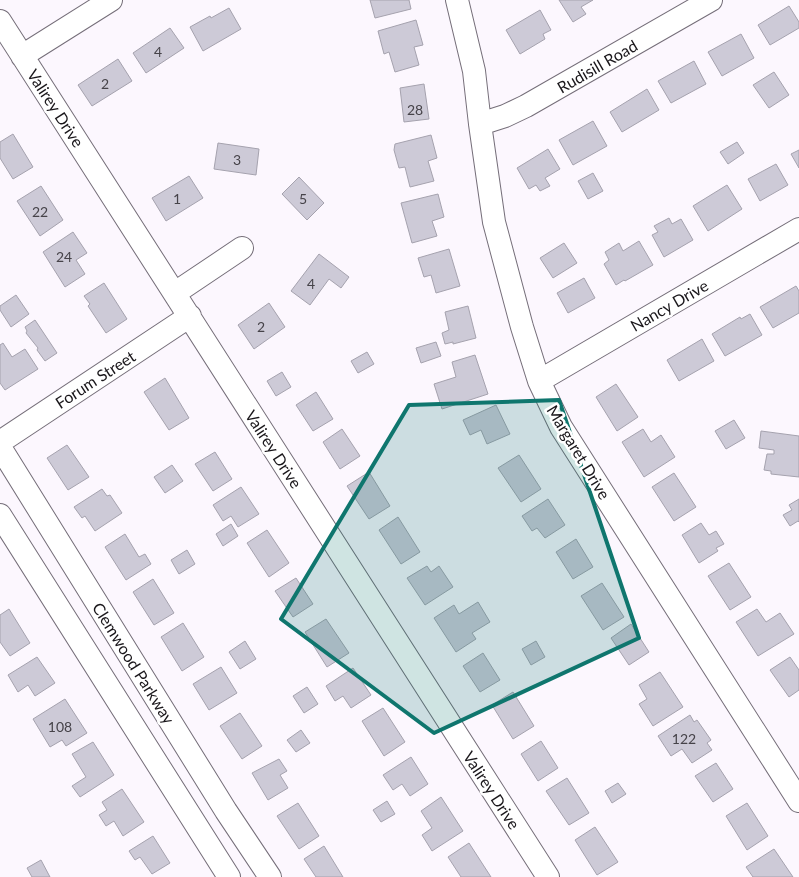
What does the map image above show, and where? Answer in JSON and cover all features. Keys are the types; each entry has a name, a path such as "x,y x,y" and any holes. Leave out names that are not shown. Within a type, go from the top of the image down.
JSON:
{"street":[{"path":"22,56 111,0"},
{"name":"Margaret Drive","path":"458,0 474,71 494,222 519,318 539,380 561,427 799,801"},
{"name":"Rudisill Road","path":"480,124 505,116 526,106 711,0"},
{"name":"Valirey Drive","path":"0,21 548,877"},
{"name":"Nancy Drive","path":"539,380 799,228"},
{"path":"175,293 242,248"},
{"name":"Forum Street","path":"0,442 190,316"},
{"name":"Clemwood Parkway","path":"0,447 226,811 270,877"},
{"path":"0,515 229,877"}],"highlighted area":[{"path":"559,400 639,638 434,733 281,619 409,405"}],"building":[{"path":"370,0 409,0 411,9 375,18"},
{"path":"559,0 593,0 581,7 586,14 573,22"},
{"path":"789,6 799,22 799,28 770,45 758,25"},
{"path":"229,8 241,29 203,51 190,27"},
{"path":"540,10 551,30 543,34 545,39 520,54 506,30"},
{"path":"416,20 423,45 414,47 419,65 395,72 389,52 384,54 378,31"},
{"path":"170,28 184,48 146,73 133,53"},
{"path":"741,34 754,58 722,76 708,52"},
{"path":"118,59 132,81 92,106 78,85"},
{"path":"694,61 706,84 671,103 658,81"},
{"path":"774,72 789,95 769,108 753,85"},
{"path":"424,84 429,119 404,122 400,88"},
{"path":"647,89 659,110 622,132 610,112"},
{"path":"593,121 607,146 573,165 559,140"},
{"path":"13,134 33,167 13,179 0,158 0,142"},
{"path":"431,135 437,158 428,161 434,181 410,187 405,167 399,168 394,150 395,144"},
{"path":"737,142 744,153 728,164 720,152"},
{"path":"218,143 259,149 256,175 214,169"},
{"path":"548,149 560,169 545,178 550,186 540,191 536,185 529,189 517,168"},
{"path":"799,150 799,168 791,154"},
{"path":"776,164 788,185 760,201 748,179"},
{"path":"593,173 603,191 588,199 578,181"},
{"path":"189,176 203,198 166,221 152,198"},
{"path":"299,177 324,203 307,220 282,194"},
{"path":"727,185 742,209 708,231 693,206"},
{"path":"41,186 63,220 40,236 17,201"},
{"path":"438,194 444,217 432,221 437,236 412,243 401,203"},
{"path":"669,218 672,224 681,219 693,240 664,257 652,235 658,232 654,226"},
{"path":"73,232 87,253 76,260 85,274 65,287 43,252"},
{"path":"639,241 653,265 616,285 604,264 609,260 605,252 619,243 623,251"},
{"path":"564,243 577,263 553,278 540,258"},
{"path":"449,249 460,286 436,293 431,275 424,277 418,258"},
{"path":"319,254 349,277 341,288 329,279 310,305 291,291"},
{"path":"584,278 595,298 568,313 557,293"},
{"path":"104,283 127,319 106,333 88,306 90,304 84,296"},
{"path":"796,286 799,291 799,313 773,328 760,307"},
{"path":"16,295 29,314 11,327 0,310 0,306"},
{"path":"269,303 285,327 254,349 238,325"},
{"path":"468,306 476,338 453,344 453,342 445,344 442,333 449,330 445,312"},
{"path":"750,314 762,335 725,356 712,334 740,317 741,319"},
{"path":"35,320 57,353 45,361 37,350 38,348 26,333 25,327"},
{"path":"702,339 714,361 679,381 667,360"},
{"path":"436,342 441,356 421,363 416,348"},
{"path":"3,343 12,357 25,349 38,369 5,390 0,383 0,345"},
{"path":"367,352 374,364 358,373 351,361"},
{"path":"475,355 488,394 442,409 434,384 456,377 452,362"},
{"path":"282,372 291,387 276,396 267,381"},
{"path":"165,378 189,418 169,430 144,392"},
{"path":"616,384 638,417 617,431 596,397"},
{"path":"316,392 333,419 313,431 296,405"},
{"path":"496,405 510,434 487,444 481,430 470,435 463,420"},
{"path":"734,420 745,438 726,449 715,431"},
{"path":"342,429 360,456 340,469 323,442"},
{"path":"643,429 651,442 661,435 675,457 644,477 622,442"},
{"path":"761,431 799,436 799,477 771,474 771,471 764,470 767,454 774,454 774,450 759,448"},
{"path":"67,445 89,477 68,490 47,458"},
{"path":"215,452 232,479 213,491 195,464"},
{"path":"519,455 541,489 521,502 498,468"},
{"path":"172,465 183,481 165,493 154,477"},
{"path":"369,472 390,506 369,519 347,486"},
{"path":"674,473 696,507 674,521 652,487"},
{"path":"241,487 259,514 238,527 231,516 223,521 213,505"},
{"path":"102,489 107,496 110,495 122,513 95,531 85,516 82,518 74,507"},
{"path":"548,499 565,525 545,538 537,528 532,531 522,516"},
{"path":"799,499 799,522 790,526 783,515 792,510 789,505"},
{"path":"398,517 420,552 401,564 379,530"},
{"path":"701,523 709,535 716,531 724,544 716,548 718,551 699,563 682,535"},
{"path":"231,524 238,536 223,546 216,534"},
{"path":"267,530 289,563 269,577 247,543"},
{"path":"125,534 139,557 145,554 151,564 126,580 105,547"},
{"path":"576,539 593,567 573,579 556,552"},
{"path":"187,550 195,564 179,574 171,560"},
{"path":"729,563 751,597 730,610 708,576"},
{"path":"427,566 431,572 439,566 453,587 425,605 407,578"},
{"path":"296,578 313,604 293,617 275,591"},
{"path":"153,579 174,613 154,625 133,592"},
{"path":"602,583 624,617 603,630 581,596"},
{"path":"478,602 490,622 472,633 476,639 456,652 434,618 454,605 459,614"},
{"path":"9,609 30,643 10,656 0,642 0,615"},
{"path":"757,609 766,622 780,613 794,634 758,656 736,622"},
{"path":"326,619 349,653 327,667 305,632"},
{"path":"183,623 204,657 182,671 161,637"},
{"path":"631,624 649,652 629,665 611,638"},
{"path":"245,641 256,659 240,669 229,652"},
{"path":"536,641 545,657 531,665 522,649"},
{"path":"483,653 500,680 480,692 463,666"},
{"path":"37,657 55,683 35,696 28,685 18,692 8,675"},
{"path":"790,657 799,670 799,690 789,697 770,670"},
{"path":"221,667 237,693 209,710 193,684"},
{"path":"353,668 371,695 351,708 343,696 335,701 326,686"},
{"path":"660,672 683,707 653,726 639,704 647,699 639,685"},
{"path":"307,687 318,704 304,713 293,696"},
{"path":"513,692 534,726 513,739 492,705"},
{"path":"65,699 87,733 66,746 62,740 50,747 33,719"},
{"path":"383,708 405,742 384,756 362,721"},
{"path":"240,713 262,746 242,759 220,726"},
{"path":"690,715 694,722 697,720 711,740 707,743 712,750 692,763 682,749 671,756 658,736"},
{"path":"301,730 310,743 296,752 287,740"},
{"path":"541,741 558,768 538,781 521,754"},
{"path":"93,742 114,775 80,797 72,786 86,777 72,754"},
{"path":"411,757 428,784 410,796 402,784 393,790 383,775"},
{"path":"279,759 287,771 280,775 288,788 268,800 252,773"},
{"path":"716,763 733,789 713,802 695,776"},
{"path":"567,778 589,813 569,825 546,791"},
{"path":"618,783 626,794 612,803 605,791"},
{"path":"122,789 144,822 123,836 114,821 106,826 99,815 107,810 102,802"},
{"path":"441,797 463,831 432,851 422,835 432,828 421,811"},
{"path":"387,801 395,814 381,822 373,810"},
{"path":"298,803 319,836 299,849 277,816"},
{"path":"747,803 768,836 747,850 726,816"},
{"path":"595,827 618,862 597,875 575,840"},
{"path":"153,836 170,863 152,874 140,857 135,860 129,851"},
{"path":"469,843 491,877 461,877 448,857"},
{"path":"324,846 343,877 316,877 304,859"},
{"path":"774,849 793,877 753,877 746,867"},
{"path":"41,860 50,877 32,877 27,868"}]}
